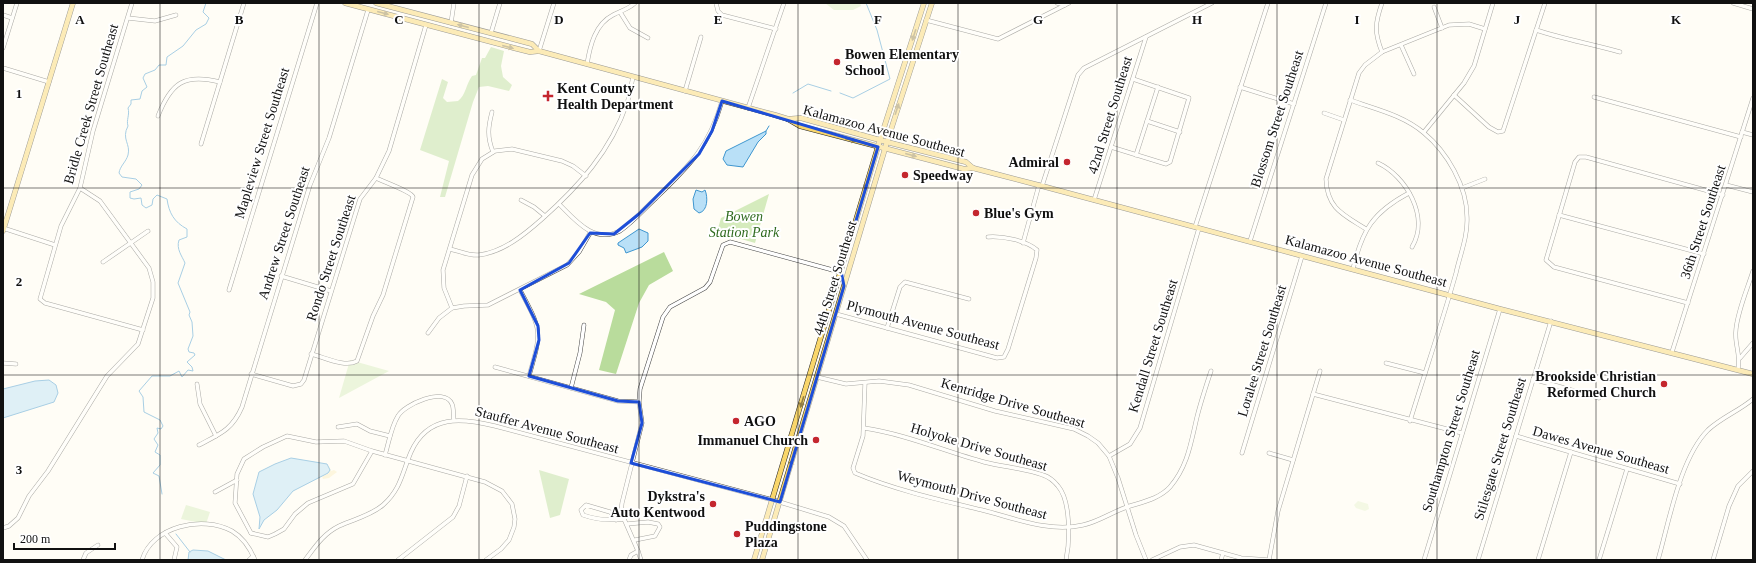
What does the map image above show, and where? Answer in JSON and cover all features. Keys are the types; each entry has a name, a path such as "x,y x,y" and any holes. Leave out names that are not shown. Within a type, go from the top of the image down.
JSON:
{"main road":[{"path":"3,229 73,3"},
{"name":"Kalamazoo Avenue Southeast","path":"345,3 530,52 539,51 722,100 788,119 799,126 806,128 964,169 973,168 1500,309 1753,374"},
{"name":"Kalamazoo Avenue Southeast","path":"376,3 532,44 539,51"},
{"name":"44th Street Southeast","path":"754,560 878,146 924,3"},
{"name":"44th Street Southeast","path":"762,560 885,148 932,3"},
{"path":"368,10 376,6 398,12 406,11"},
{"path":"922,9 922,14 926,20"},
{"path":"918,21 921,25 922,32"},
{"path":"418,22 444,27 451,23"},
{"path":"904,67 907,71 908,77"},
{"name":"Kalamazoo Avenue Southeast","path":"788,119 801,118 887,142 960,160 966,162 973,168"},
{"path":"806,128 809,122 818,123"},
{"path":"949,165 958,164 960,160"},
{"path":"847,250 848,257 851,262"},
{"path":"840,272 844,276 844,286"},
{"path":"813,365 814,372 817,377"},
{"path":"798,415 802,423 797,438 798,442"}],"street":[{"path":"3,48 17,3"},
{"name":"Bridle Creek Street Southeast","path":"132,3 93,131 80,188 64,218 40,294 40,300 45,303 143,330"},
{"path":"201,144 244,3"},
{"name":"Mapleview Street Southeast","path":"229,290 317,3"},
{"path":"451,23 454,3"},
{"path":"491,33 500,3"},
{"path":"539,51 554,3"},
{"path":"587,64 592,41 599,27 610,16 635,3"},
{"path":"716,3 718,11 722,15 776,29"},
{"path":"748,108 784,3"},
{"path":"1057,3 1065,5"},
{"path":"926,20 998,39 1069,3"},
{"path":"988,237 1023,243 1080,73 1088,66 1212,3"},
{"name":"Kendall Street Southeast","path":"1109,456 1130,444 1140,428 1197,228 1240,87 1268,3"},
{"name":"Blossom Street Southeast","path":"1250,241 1326,3"},
{"path":"1382,3 1376,28 1376,38 1382,52"},
{"path":"1424,132 1454,95 1474,66 1493,3"},
{"path":"1454,95 1489,127 1498,132 1503,131 1545,3"},
{"path":"1733,3 1753,9"},
{"path":"1434,7 1442,28"},
{"name":"Andrew Street Southeast","path":"199,445 229,429 237,418 314,174 329,138 368,10"},
{"path":"620,12 630,28 648,38"},
{"path":"3,15 12,18"},
{"path":"128,18 155,21 176,15"},
{"path":"1366,229 1343,215 1334,207 1326,190 1327,172 1356,81 1365,65 1382,52 1457,23 1468,24 1485,29"},
{"name":"Rondo Street Southeast","path":"251,374 298,386 304,380 330,291 360,199 376,178 389,151 426,25"},
{"path":"1536,30 1561,38 1580,40 1620,52"},
{"name":"42nd Street Southeast","path":"1094,200 1146,36"},
{"path":"685,91 702,37"},
{"path":"1401,45 1414,74"},
{"path":"3,68 49,82"},
{"path":"450,249 476,255 489,253 524,235 559,204 586,176 609,142 628,102 633,77"},
{"path":"158,116 167,95 180,84 196,78 220,82"},
{"path":"1111,147 1169,164 1180,132 1189,98 1132,79"},
{"path":"1136,155 1158,87"},
{"path":"1240,87 1294,104"},
{"path":"1594,97 1741,137"},
{"name":"36th Street Southeast","path":"1672,352 1753,98"},
{"path":"559,204 590,232 608,236 620,231 688,167 698,154 712,130 722,100"},
{"path":"1350,100 1397,116 1424,132 1446,158 1462,188 1468,216 1467,226 1449,295 1410,421"},
{"path":"492,112 488,126 488,136 493,152"},
{"path":"1324,114 1344,120"},
{"path":"1147,121 1180,132"},
{"path":"1742,132 1753,135"},
{"path":"452,308 443,279 443,270 475,168 485,156 493,152 510,148 555,159 572,166 586,176"},
{"path":"1688,303 1554,266 1546,260 1575,162 1579,157 1586,157 1723,195"},
{"path":"1378,163 1397,176 1414,203 1417,222 1416,237 1412,247"},
{"path":"311,354 340,362 353,363 357,361 372,318 383,295 413,197 409,192 376,178"},
{"path":"1462,188 1485,179"},
{"path":"1726,185 1753,192"},
{"path":"3,528 14,523 18,518 29,496 48,471 107,376 138,344 153,298 153,282 149,268 100,201 80,188"},
{"path":"1353,269 1358,248 1366,229 1386,206 1409,193"},
{"path":"520,200 534,207 545,216"},
{"path":"1559,215 1704,254"},
{"path":"3,229 55,245"},
{"path":"103,262 148,231"},
{"path":"428,333 440,318 452,308 488,305 520,290 570,263 579,252 590,232"},
{"path":"641,560 635,540 621,512 631,463 642,423 639,402 644,376 663,317 670,307 708,285 713,277 722,245 730,242 840,272"},
{"name":"Plymouth Avenue Southeast","path":"836,314 997,358 1004,357 1008,349 1034,265 1037,250 1023,243"},
{"name":"Loralee Street Southeast","path":"1242,453 1302,256"},
{"path":"1738,369 1740,358 1735,340 1736,328 1753,271"},
{"path":"281,276 330,291"},
{"path":"887,328 900,287 906,282 969,299"},
{"path":"520,290 538,328 539,340 529,376"},
{"name":"Southampton Street Southeast","path":"1424,560 1500,309"},
{"name":"Stilesgate Street Southeast","path":"1478,560 1551,322"},
{"path":"571,388 580,353 584,325"},
{"path":"1740,358 1753,343"},
{"path":"3,363 16,364"},
{"path":"1386,363 1425,373"},
{"path":"495,367 618,401 639,402"},
{"name":"Weymouth Drive Southeast","path":"864,428 854,472 956,504 1050,527 1082,526 1126,507 1162,494 1179,474 1188,455 1197,416 1211,371"},
{"path":"1152,560 1186,546 1200,546 1241,558 1269,560 1278,511 1320,371"},
{"name":"Kentridge Drive Southeast","path":"817,377 846,384 880,381 909,385 994,411 1074,429 1098,443 1109,456 1146,560"},
{"path":"1533,378 1599,398"},
{"path":"864,428 865,383"},
{"path":"197,384 200,404 216,436"},
{"path":"1313,394 1410,421 1462,433"},
{"path":"385,455 395,422 401,412 431,396 445,399 452,404 454,420"},
{"path":"1658,560 1690,454 1702,436 1716,423 1745,406 1753,399"},
{"name":"Stauffer Avenue Southeast","path":"305,560 320,540 329,532 339,526 371,513 386,502 400,483 415,445 426,432 436,425 454,420 474,421 773,500 829,517 844,526 867,560"},
{"path":"338,426 357,424 370,431 390,436"},
{"name":"Holyoke Drive Southeast","path":"864,428 907,438 985,462 1045,476 1060,488 1066,504 1068,527 1066,560"},
{"path":"250,533 235,503 237,474 244,459 258,450 288,436 316,442 344,441 385,455 467,476 492,484 502,491 510,500 514,511 514,527 509,540 490,559"},
{"name":"Dawes Avenue Southeast","path":"1516,436 1680,484"},
{"path":"250,533 268,537 275,534 284,529 295,514 308,503 353,484 372,451"},
{"path":"1538,560 1570,452"},
{"path":"1269,453 1293,460"},
{"path":"1599,560 1627,469"},
{"path":"1713,560 1728,506 1738,486 1753,471"},
{"path":"398,560 453,516 459,506 467,476"},
{"path":"215,492 237,480"},
{"path":"616,520 610,512 586,505 581,510 582,515 588,517 612,521 624,519"},
{"path":"627,524 648,522 658,524 660,526 655,536 635,540"},
{"path":"142,560 150,544 165,533 184,526 210,525 231,531 245,542 254,558 248,560"},
{"path":"165,533 177,547 174,560"},
{"path":"245,542 250,533"},
{"path":"83,560 86,553 98,545"},
{"path":"629,560 631,556 638,551"},
{"path":"1220,560 1223,553"}],"highlighted area":[{"path":"722,101 878,147 841,271 844,286 780,502 631,463 642,423 639,402 618,401 529,376 539,340 538,326 520,290 569,263 590,233 614,234 639,214 699,154 712,131"}],"green space":[{"path":"825,3 860,3 861,6 853,10 834,10"},
{"path":"491,47 504,51 501,66 503,77 512,85 509,91 488,86 479,87 473,102 445,197 440,197 449,161 420,150 442,79 448,82 443,98 447,102 458,101 463,96 472,76 476,75 482,58 485,58"},
{"name":"Bowen Station Park","path":"769,194 755,243 717,232 721,218"},
{"path":"664,252 673,271 649,285 639,303 616,374 599,370 615,310 606,302 579,294"},
{"path":"350,360 389,371 339,398"},
{"path":"539,470 569,479 560,515 550,518"},
{"path":"1358,501 1368,504 1369,509 1365,511 1356,508 1354,505"},
{"path":"186,505 210,512 206,524 181,519"}],"sand":[{"path":"329,466 331,471 334,470 337,472 329,478 323,479 322,476 329,473"}],"water":[{"path":"766,131 766,134 758,142 743,167 727,165 723,159 726,151"},
{"path":"696,190 702,192 705,190 707,196 706,207 699,213 694,209 693,199"},
{"path":"639,229 648,233 648,241 642,247 626,253 624,248 618,245 618,243"},
{"path":"49,380 56,385 58,393 54,402 3,418 3,389 35,381"},
{"path":"291,458 327,464 330,470 328,473 293,491 277,510 264,520 259,529 260,517 253,494 259,472"},
{"path":"193,550 208,551 226,560 188,560 189,552"}],"waterway":[{"path":"162,494 159,476 153,473 160,465 160,455 155,452 158,445 154,439 158,433 157,428 161,429 163,426 160,420 144,412 143,397 139,391 152,376 170,376 179,371 182,377 188,370 193,371 192,367 187,362 195,355 194,353 189,352 188,349 193,336 192,322 189,315 190,312 178,283 185,263 178,243 179,240 187,237 187,229 175,220 169,209 167,199 157,195 153,199 152,205 146,208 142,205 141,198 130,198 130,192 139,189 142,185 136,179 122,177 119,173 129,151 125,134 128,126 128,108 131,104 131,100 140,99 142,91 147,87 143,78 145,74 155,70 159,65 166,65 167,57 183,46 196,30 206,24 209,18 203,12 206,3"},
{"path":"840,93 853,98 890,79 877,30 866,3"},
{"path":"793,93 808,84 831,91"},
{"path":"766,131 769,126"},
{"path":"176,534 190,552"}],"place":[{"name":"Bowen Elementary School","path":"837,62"},
{"name":"Kent County Health Department","path":"548,96"},
{"name":"Admiral","path":"1067,162"},
{"name":"Speedway","path":"905,175"},
{"name":"Blue's Gym","path":"976,213"},
{"name":"Brookside Christian Reformed Church","path":"1664,384"},
{"name":"AGO","path":"736,421"},
{"name":"Immanuel Church","path":"816,440"},
{"name":"Dykstra's Auto Kentwood","path":"713,504"},
{"name":"Puddingstone Plaza","path":"737,534"}]}
